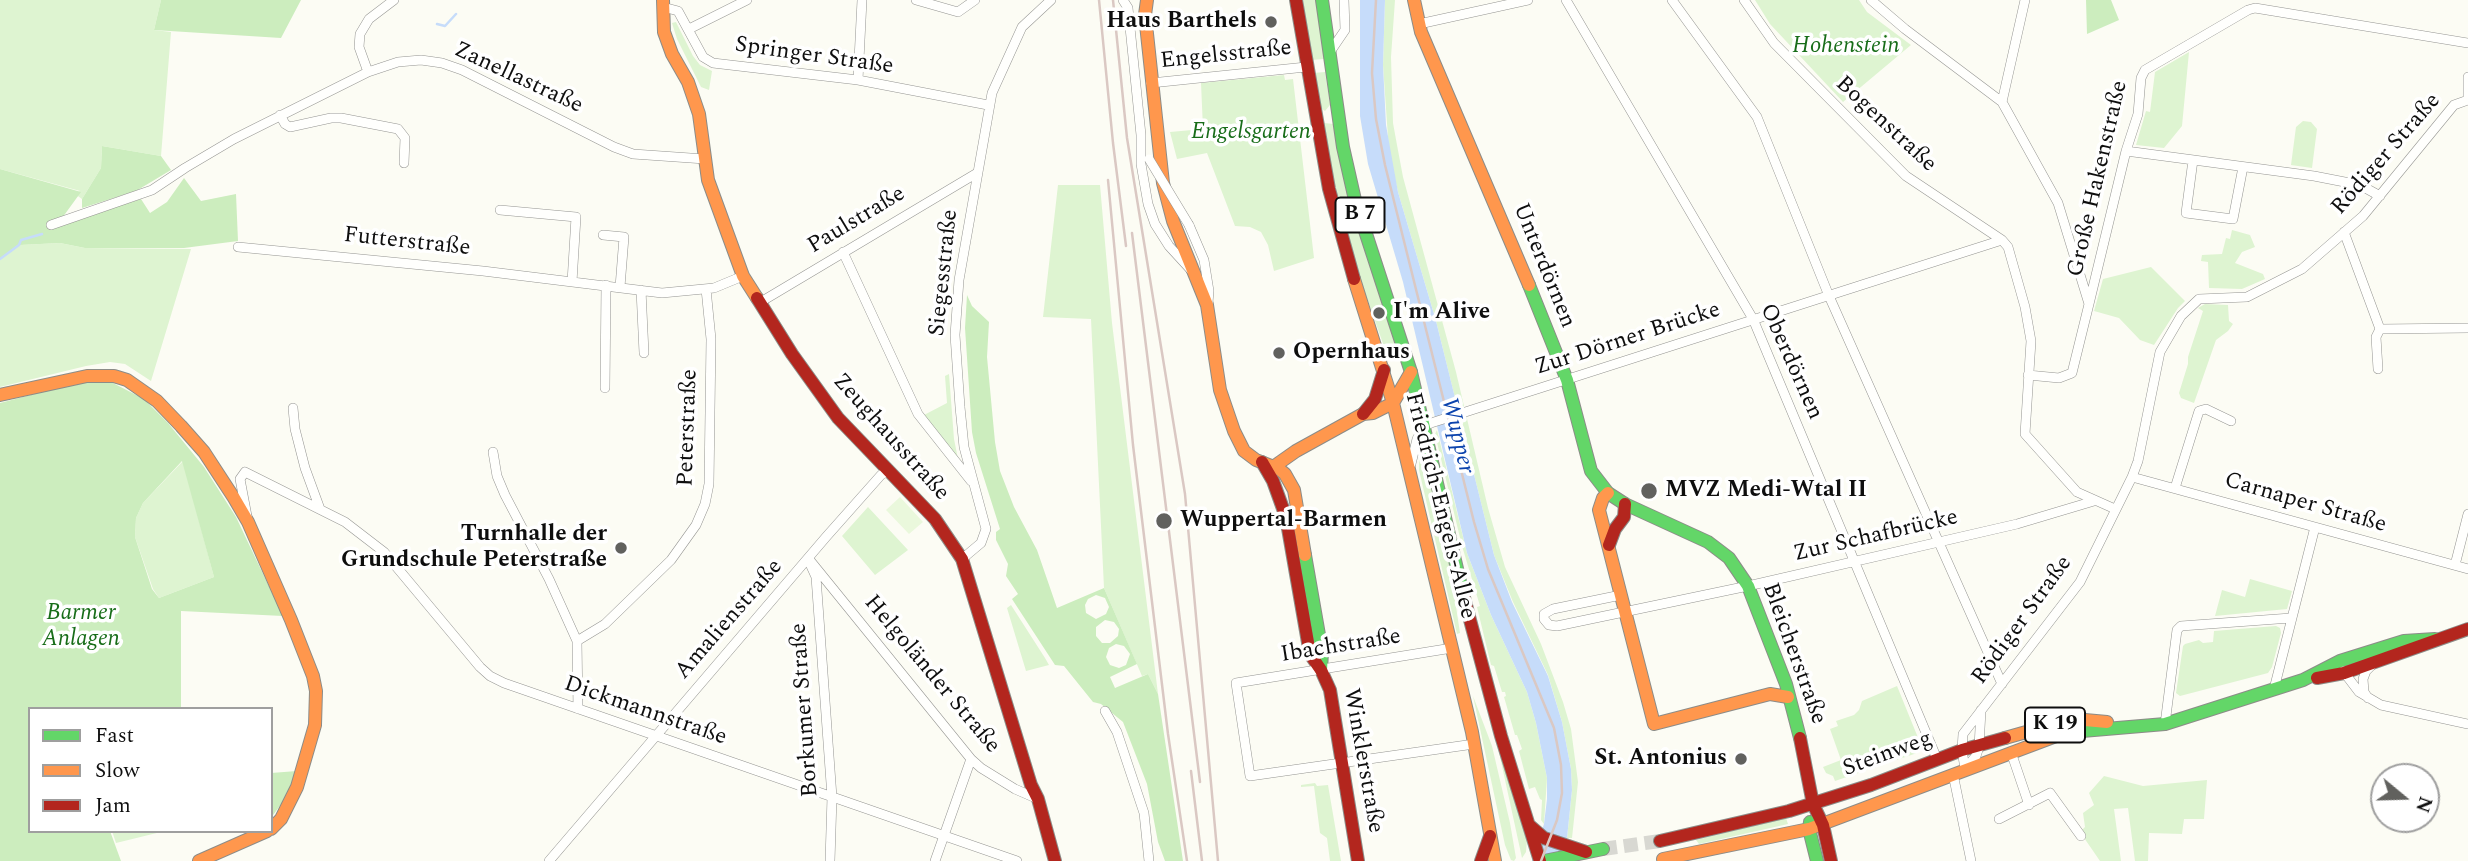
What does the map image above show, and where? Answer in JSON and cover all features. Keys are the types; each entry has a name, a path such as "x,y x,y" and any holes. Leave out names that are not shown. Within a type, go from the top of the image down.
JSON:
{"main road":[{"name":"Winklerstraße","path":"1147,0 1151,83 1163,183 1173,221 1208,305 1220,390 1228,415 1241,445 1250,456 1285,474 1294,490 1322,652 1321,670 1330,690 1358,861"},
{"name":"Friedrich-Engels-Allee","path":"1296,0 1314,114 1345,253 1393,403 1474,744 1494,861"},
{"name":"Friedrich-Engels-Allee","path":"1322,0 1336,108 1355,200 1428,425 1473,635 1542,861"},
{"name":"Unterdörnen","path":"1414,0 1419,24 1567,380 1591,471 1608,494"},
{"name":"Zeughausstraße","path":"663,3 664,32 672,54 688,82 699,114 708,180 743,276 792,354 838,418 935,519 962,559 1055,861"},
{"path":"1314,114 1326,119 1331,117 1336,108"},
{"path":"1268,466 1363,414 1375,399 1384,370"},
{"path":"1363,414 1373,413 1393,403 1411,372"},
{"path":"0,395 87,376 114,376 127,380 157,401 204,452 248,522 303,648 316,691 315,725 297,787 281,819 273,826"},
{"path":"1608,494 1602,498 1599,510 1654,724 1770,694 1788,697"},
{"name":"Bleicherstraße","path":"1608,494 1625,505 1708,542 1728,558 1748,586 1765,625 1788,697 1800,737 1812,804 1823,825 1831,861"},
{"path":"1608,547 1615,529 1624,517 1625,505"},
{"name":"Steinweg","path":"2342,667 2374,663 2468,629"},
{"name":"Steinweg","path":"1663,859 1809,829 2051,737 2082,731 2165,723 2342,667 2404,641 2435,639"},
{"name":"Steinweg","path":"1660,841 1732,826 1812,804 1871,785 1962,750 2051,725 2085,720 2132,728"},
{"path":"1812,804 1809,829 1817,861"},
{"path":"1532,832 1571,852"},
{"path":"199,861 262,833"},
{"path":"1481,861 1490,836"},
{"path":"1542,861 1571,852 1603,849"}],"street":[{"path":"368,72 359,47 360,34 369,19 394,0"},
{"path":"689,29 747,0"},
{"path":"858,80 862,0"},
{"path":"916,0 958,12 975,0"},
{"name":"Siegesstraße","path":"962,559 981,543 986,529 964,447 955,335 957,299 977,173 988,105 1022,27 1051,0"},
{"path":"1123,0 1128,8 1141,135 1141,164 1148,204 1155,224 1178,258 1194,274"},
{"path":"1328,54 1345,30 1344,0"},
{"path":"1419,24 1528,0"},
{"name":"Oberdörnen","path":"1566,0 1753,320 1937,759"},
{"path":"1672,0 1757,117 1829,296 2002,684"},
{"name":"Bogenstraße","path":"1744,0 1774,43 1906,176 2002,240"},
{"path":"1871,0 2002,102 2058,204 2089,304"},
{"path":"2002,102 2025,0"},
{"name":"Springer Straße","path":"663,3 678,11 703,57 713,63 858,80 988,105"},
{"name":"Große Hakenstraße","path":"2028,375 2059,378 2072,373 2126,151 2138,114 2141,78 2145,70 2248,10 2267,9 2468,43"},
{"name":"Zanellastraße","path":"51,225 152,190 185,167 280,116 368,72 398,62 421,60 462,70 633,154 705,159"},
{"name":"Engelsstraße","path":"1151,83 1306,67"},
{"path":"2468,76 2468,99"},
{"name":"Rödiger Straße","path":"1962,750 1963,734 2080,582 2132,477 2138,461 2160,352 2188,307 2200,299 2253,295 2302,269 2380,196 2445,114 2454,105 2468,99"},
{"path":"280,116 290,127 341,118 398,130 405,138 404,163"},
{"path":"1141,135 1149,159 1189,225 1203,260 1209,291 1208,305"},
{"path":"2126,151 2360,185 2380,196"},
{"path":"2193,160 2186,213 2221,218 2233,219 2243,167"},
{"name":"Paulstraße","path":"759,303 977,173"},
{"path":"500,210 576,217 572,282"},
{"path":"2344,232 2380,329 2376,337 2378,369"},
{"path":"603,235 624,237 620,286"},
{"path":"2002,240 2008,247 2029,326 2025,434 2077,492 2115,509"},
{"name":"Zur Dörner Brücke","path":"1428,425 2002,240"},
{"name":"Futterstraße","path":"238,247 345,256 662,293 706,289 743,276"},
{"path":"843,252 918,414 972,483"},
{"path":"605,388 606,285"},
{"name":"Peterstraße","path":"577,641 605,624 671,560 696,525 705,504 709,484 711,338 706,289"},
{"path":"641,290 644,353"},
{"path":"2380,329 2468,328"},
{"path":"292,408 305,468 320,509"},
{"path":"2175,488 2199,411 2206,409 2231,421"},
{"path":"1410,473 1413,454 1428,425"},
{"path":"493,452 497,476 505,495 549,579 577,641 578,709"},
{"name":"Amalienstraße","path":"549,861 808,558 881,475 888,471"},
{"name":"Dickmannstraße","path":"248,522 240,479 245,472 345,522 384,552 490,676 1017,861"},
{"name":"Carnaper Straße","path":"2132,477 2468,569"},
{"name":"Zur Schafbrücke","path":"1621,595 1552,609 1544,614 1544,620 1549,625 1557,626 1748,586 2017,524 2095,500"},
{"path":"2455,565 2468,514"},
{"path":"2274,688 2315,527"},
{"name":"Helgoländer Straße","path":"808,558 971,759 1015,789 1038,799"},
{"name":"Borkumer Straße","path":"808,558 816,578 832,797 830,861"},
{"path":"2165,723 2177,630 2182,626 2291,618"},
{"name":"Ibachstraße","path":"1341,763 1250,776 1236,683 1452,648"},
{"path":"2369,699 2364,692 2363,680 2366,671 2374,663"},
{"path":"2342,667 2352,686 2382,705 2468,724"},
{"name":"Rödiger Straße","path":"1959,772 1976,757 1981,710"},
{"path":"1105,711 1117,732 1144,813 1148,831 1149,861"},
{"path":"1341,763 1474,744"},
{"path":"1962,750 1959,772 1971,861"},
{"path":"2011,751 2029,805"},
{"path":"935,861 971,759"},
{"path":"1999,819 2050,793 2081,836"}],"green space":[{"path":"0,0 161,0 154,30 171,32 161,156 102,146 101,168 82,199 75,194 80,191 0,169"},
{"path":"161,0 301,0 281,38 154,30"},
{"path":"1303,0 1316,0 1324,59 1311,60"},
{"path":"1385,0 1395,0 1391,57 1393,123 1403,177 1505,567 1541,644 1571,729 1578,782 1572,838 1567,838 1572,790 1562,722 1548,675 1494,555 1436,321 1389,152 1383,65"},
{"name":"Hohenstein","path":"1755,0 1859,0 1867,12 1911,45 1843,102 1770,24"},
{"path":"2086,0 2111,0 2119,20 2087,34"},
{"path":"676,22 693,56 700,65 712,71 709,90 701,87 677,39 672,23"},
{"path":"2189,52 2182,126 2164,148 2136,145 2146,111 2150,112 2155,72"},
{"path":"1325,72 1330,105 1325,111 1318,106 1313,73"},
{"name":"Engelsgarten","path":"1284,75 1285,80 1293,79 1314,258 1274,271 1268,245 1261,232 1250,227 1235,226 1207,153 1177,159 1170,132 1203,129 1201,83"},
{"path":"2303,121 2311,122 2317,129 2312,168 2291,165 2296,127"},
{"path":"1324,123 1334,124 1400,350 1387,355 1355,264 1335,187"},
{"path":"102,146 161,156 171,170 136,191 82,208 82,199 101,168"},
{"path":"0,169 81,192 57,225 141,199 150,213 167,202 184,178 201,201 236,194 238,241 184,248 85,248 60,243 20,245 0,259"},
{"path":"1058,185 1100,185 1112,323 1158,694 1148,674 1142,676 1104,588 1091,319 1043,317"},
{"path":"2232,230 2250,235 2255,247 2242,252 2235,263 2263,274 2265,279 2242,289 2209,288 2208,262 2201,261 2202,255 2222,254 2226,238 2230,239"},
{"path":"60,243 85,248 191,249 151,381 125,364 110,362 0,387 0,259 20,245"},
{"path":"2151,267 2185,301 2154,345 2140,340 2119,318 2094,311 2103,279"},
{"path":"967,295 972,306 989,322 987,357 1000,471 1014,507 1037,550 1057,608 1104,588 1137,664 1110,677 1115,688 1148,674 1158,694 1183,861 1165,861 1158,842 1147,784 1123,722 1101,704 1093,702 1064,666 1055,665 1012,599 1018,594 1006,576 1008,564 996,540 996,532 1000,529 972,432 965,328","holes":["1096,595 1105,598 1109,607 1106,614 1096,619 1086,613 1085,605 1088,599","1105,620 1114,622 1119,629 1118,636 1110,643 1102,643 1096,636 1096,627","1116,644 1124,646 1130,654 1126,665 1119,668 1110,665 1106,657 1109,648"]},
{"path":"2205,304 2228,305 2229,321 2233,324 2216,340 2194,403 2181,398 2179,393 2203,311 2198,308"},
{"path":"949,374 958,459 924,415 947,403 945,376"},
{"name":"Barmer Anlagen","path":"85,381 109,381 144,399 168,423 204,467 236,517 283,616 181,611 181,707 28,707 28,833 111,833 121,861 0,861 0,403","holes":["182,461 214,577 159,598 152,589 135,537 136,518 143,503"]},
{"path":"1437,430 1467,553 1491,615 1527,692 1536,723 1547,778 1544,824 1541,820 1542,800 1535,787 1529,789 1519,751 1522,749 1515,735 1504,697 1505,692 1502,692 1494,666 1491,665 1477,607 1480,606 1462,546 1435,434"},
{"path":"1422,439 1456,582 1455,600 1460,633 1457,634 1419,470 1419,444"},
{"path":"183,461 214,577 159,598 153,589 135,537 136,518 143,503"},
{"path":"900,497 923,522 909,534 886,510"},
{"path":"868,507 908,550 875,575 842,536"},
{"path":"2250,579 2292,591 2287,609 2215,616 2222,590 2245,597"},
{"path":"1011,605 1049,665 1026,671 1007,608"},
{"path":"2276,626 2281,633 2268,673 2180,696 2176,693 2185,644 2199,640 2203,643 2213,642 2214,631"},
{"path":"1897,686 1921,745 1917,753 1835,781 1823,767 1841,760 1830,729 1838,726 1836,721 1854,715 1862,701"},
{"path":"1473,696 1492,746 1510,823 1516,858 1514,861 1511,860 1505,845"},
{"path":"1497,743 1527,839 1526,852 1522,858"},
{"path":"297,771 284,800 273,815 273,773"},
{"path":"2104,776 2143,786 2207,780 2204,819 2184,819 2182,834 2149,833 2148,861 2135,861 2128,808 2114,809 2121,861 2100,861 2080,832 2085,827 2083,813 2094,805 2089,793"},
{"path":"1315,783 1317,786 1328,785 1341,861 1330,861 1327,838 1320,833 1314,786 1301,787"},
{"path":"1786,818 1788,824 1699,844 1696,840"},
{"path":"113,833 157,833 116,843"}],"water":[{"name":"Wupper","path":"1360,0 1385,0 1383,65 1386,125 1398,192 1436,321 1494,555 1512,602 1548,676 1562,722 1572,790 1567,838 1558,861 1532,861 1544,824 1547,799 1547,778 1536,723 1527,692 1491,615 1467,553 1403,282 1368,164 1360,116"}],"waterway":[{"path":"437,24 445,26 456,14"},
{"path":"0,259 19,245 21,240 42,234"}],"tunnel":[{"path":"1603,849 1660,841"}],"railway":[{"path":"1099,0 1126,246"},
{"path":"1113,0 1127,138 1185,494 1218,861"},
{"path":"1376,0 1372,73 1376,119 1385,165 1488,569 1554,728 1561,765 1562,793 1557,820 1541,861"},
{"path":"1108,180 1133,445 1168,734 1187,861"},
{"path":"1132,233 1200,782"},
{"path":"1191,771 1202,861"}],"traffic: fast":[{"path":"1322,0 1343,147 1355,200 1411,372 1462,590"},
{"path":"1529,285 1567,380 1591,471 1608,493 1625,504 1708,542 1729,558 1748,586 1786,684 1800,738"},
{"path":"1305,555 1322,652 1321,670"},
{"path":"2059,735 2165,724 2303,680 2340,661 2404,641 2435,639"},
{"path":"1810,822 1809,829 1817,861"},
{"path":"1544,861 1603,849"}],"traffic: slow":[{"path":"663,0 664,32 672,54 688,82 699,114 708,180 743,276 757,298"},
{"path":"1147,0 1145,15 1163,183 1173,221 1207,305 1220,390 1244,451 1256,460 1279,469 1294,490 1305,555"},
{"path":"1414,0 1421,32 1529,285"},
{"path":"1354,279 1393,403 1472,732 1495,861"},
{"path":"1269,470 1296,451 1363,414 1373,413 1393,403 1411,372"},
{"path":"0,395 87,376 114,376 127,380 157,401 181,426 204,452 234,498 248,522 291,620 313,676 316,691 315,725 297,787 281,819 273,827"},
{"path":"1608,493 1599,510 1654,724 1770,694 1788,697"},
{"path":"2005,738 2051,725 2085,720 2107,722"},
{"path":"1663,859 1809,829 2059,735"},
{"path":"199,861 262,833"}],"traffic: jam":[{"path":"1296,0 1329,189 1354,279"},
{"path":"757,298 792,354 838,418 935,519 962,559 1055,861"},
{"path":"1363,414 1375,399 1384,370"},
{"path":"1262,462 1273,481 1286,517 1310,654 1330,690 1358,861"},
{"path":"1609,545 1615,529 1624,517 1625,504"},
{"path":"1462,590 1501,736 1540,861"},
{"path":"2317,678 2344,673 2468,629"},
{"path":"1800,738 1813,804 1823,825 1831,861"},
{"path":"1660,841 1789,811 1871,785 1962,750 2005,738"},
{"path":"1529,825 1544,838 1586,852"},
{"path":"1481,861 1490,836"}],"place":[{"name":"Haus Barthels","path":"1271,22"},
{"name":"I'm Alive","path":"1379,313"},
{"name":"Opernhaus","path":"1279,353"},
{"name":"MVZ Medi-Wtal II","path":"1649,491"},
{"name":"Wuppertal-Barmen","path":"1164,521"},
{"name":"Turnhalle der Grundschule Peterstraße","path":"621,548"},
{"name":"St. Antonius","path":"1741,759"}]}
